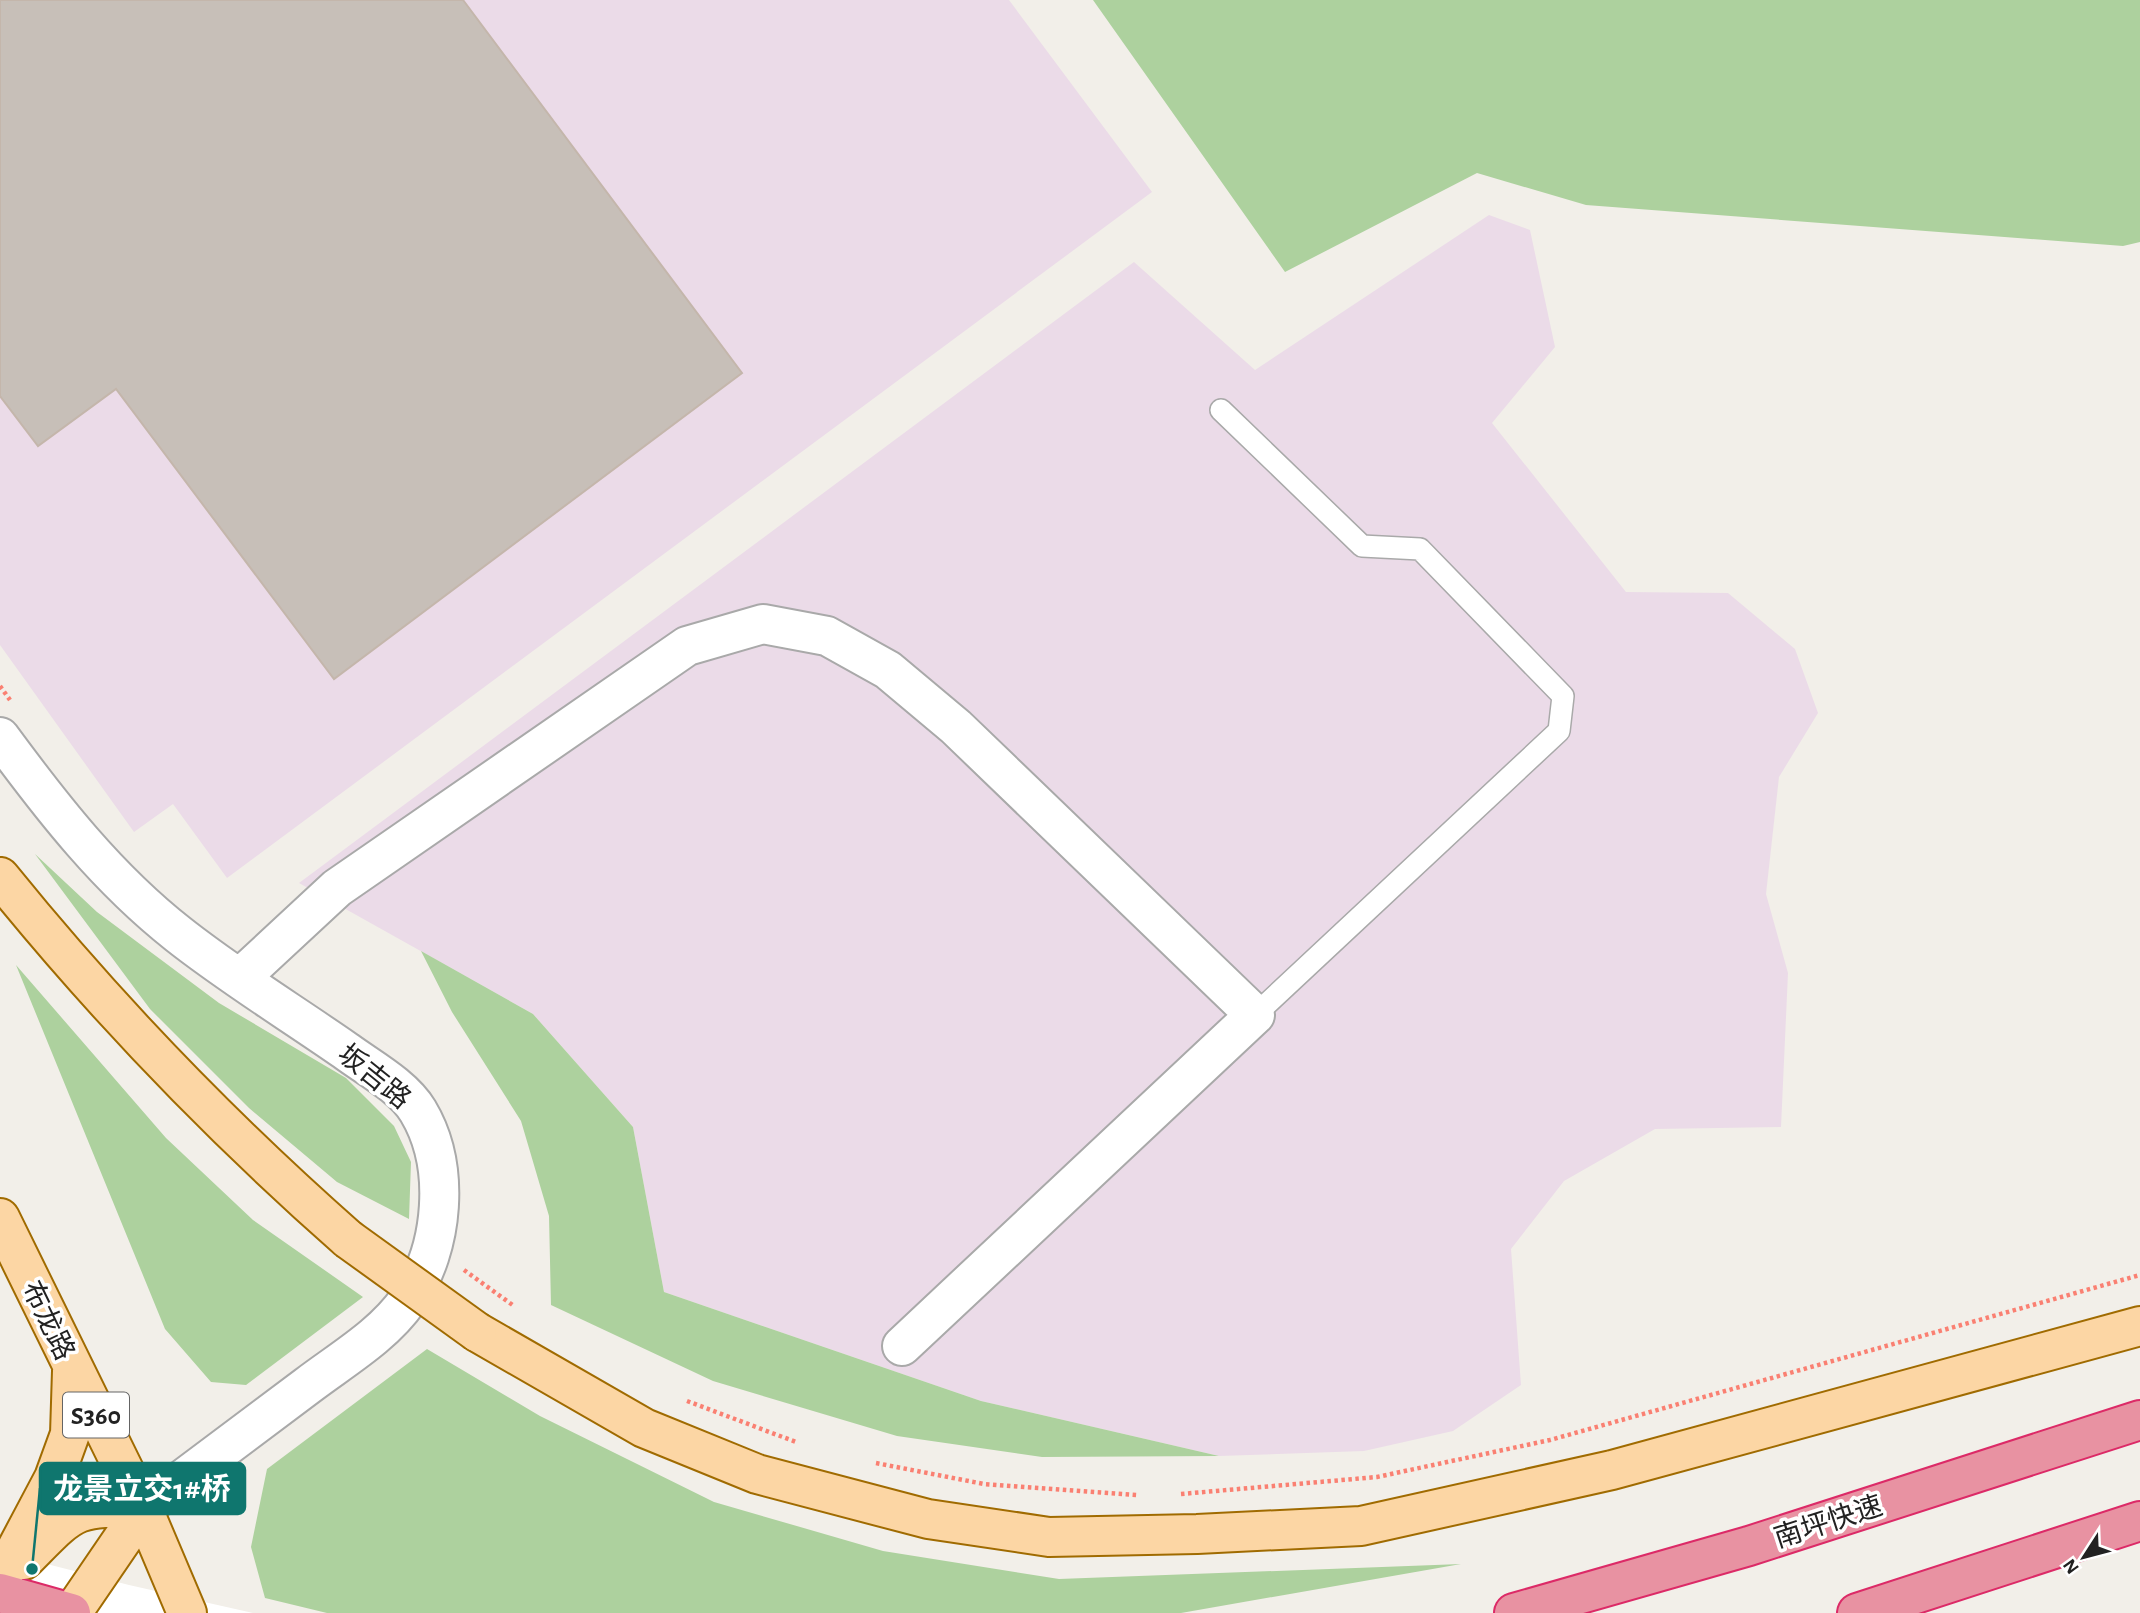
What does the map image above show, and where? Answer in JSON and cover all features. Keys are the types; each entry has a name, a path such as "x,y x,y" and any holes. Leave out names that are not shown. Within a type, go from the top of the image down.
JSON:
{"highway":[{"name":"南坪快速","path":"1514,1613 1749,1546 2140,1420"},
{"path":"1857,1613 2140,1521"},
{"path":"0,1593 72,1613"}],"main road":[{"path":"0,877 111,1007 193,1096 275,1175 348,1240 477,1332 644,1427 757,1474 928,1519 1049,1537 1197,1534 1361,1526 1612,1470 2140,1326"},
{"name":"布龙路","path":"4,1233 143,1509 187,1613"},
{"path":"0,1582 54,1478 69,1434 72,1367"},
{"path":"0,1582 71,1515 99,1506 143,1509"},
{"path":"72,1613 143,1509"}],"street":[{"path":"240,978 337,888 687,646 763,624 827,636 888,670 956,727 1255,1015 902,1346"},
{"name":"坂吉路","path":"0,737 97,860 178,934 385,1079 417,1109 436,1151 439,1191 435,1231 427,1268 407,1301 390,1321 354,1351 143,1509"}],"lane":[{"path":"1221,410 1362,546 1420,549 1563,696 1559,731 1255,1015"}],"path":[{"path":"452,1261 520,1310"},
{"path":"1169,1494 1377,1477 1550,1440 2140,1275"},
{"path":"676,1397 800,1444"},
{"path":"865,1461 984,1484 1142,1495"}],"shaded area":[{"path":"0,0 1009,0 1152,192 227,878 173,804 134,832 0,645"},
{"path":"1489,215 1530,230 1555,347 1492,423 1626,592 1728,593 1795,649 1818,713 1779,777 1766,894 1788,973 1781,1127 1655,1129 1564,1181 1511,1249 1521,1385 1453,1431 1364,1451 1219,1456 981,1401 664,1292 633,1127 533,1014 299,883 1134,262 1255,370"}],"green space":[{"path":"1093,0 2140,0 2140,242 2123,246 1586,205 1477,173 1285,272"},
{"path":"35,854 97,912 219,1003 346,1078 394,1126 411,1162 409,1219 337,1182 249,1108 150,1009"},
{"path":"421,951 533,1014 633,1127 664,1292 981,1401 1219,1456 1042,1457 897,1436 713,1381 551,1305 549,1216 521,1121 452,1012"},
{"path":"16,965 166,1138 253,1220 363,1297 246,1385 211,1382 165,1329"},
{"path":"427,1349 540,1416 714,1502 883,1551 1059,1579 1461,1564 1181,1613 327,1613 265,1598 251,1547 267,1469"}],"pier":[{"path":"0,1552 129,1585 253,1613 0,1613"}],"building":[{"path":"0,0 463,0 742,373 334,679 116,389 38,446 0,396"}],"place":[{"name":"龙景立交1#桥","path":"32,1569"}]}
